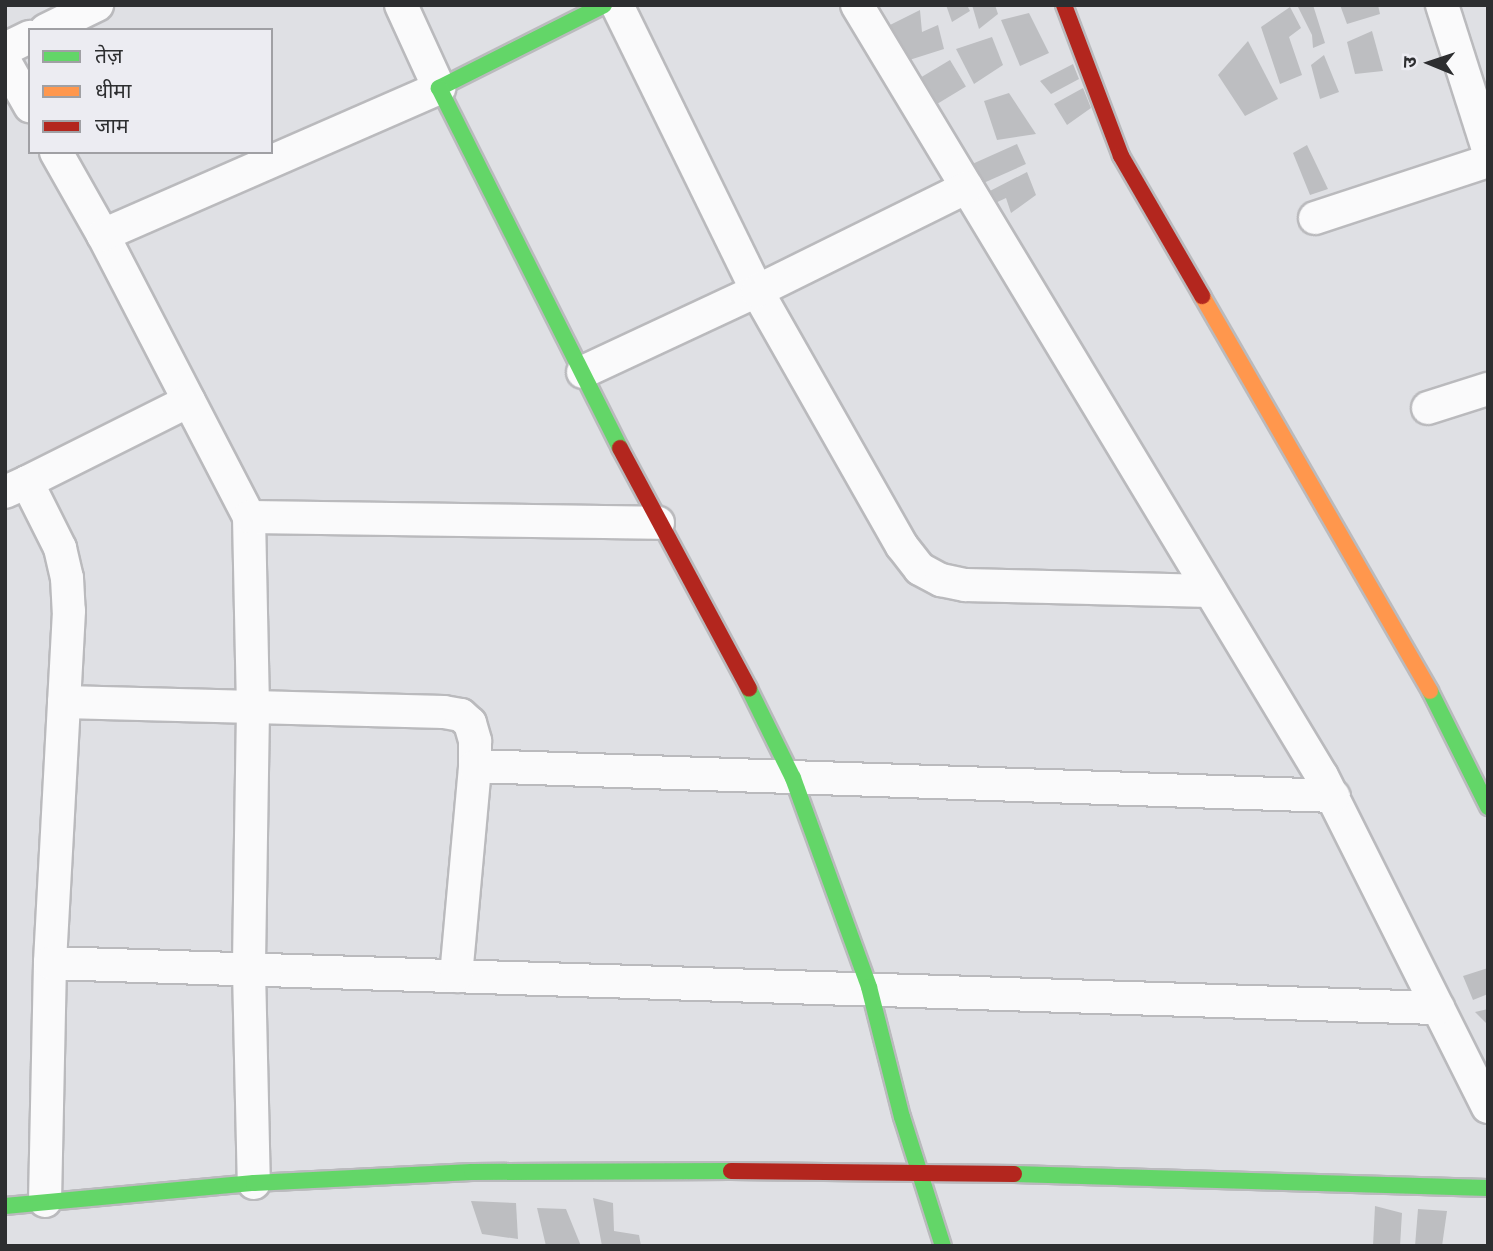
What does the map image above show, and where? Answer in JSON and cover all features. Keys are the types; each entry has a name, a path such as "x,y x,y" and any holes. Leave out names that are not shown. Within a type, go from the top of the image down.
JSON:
{"street":[{"path":"50,28 97,5"},
{"path":"401,5 439,88 658,523 724,640 793,778 869,988 919,1171 943,1246"},
{"path":"103,235 439,88 604,5"},
{"path":"617,5 757,291 902,546 920,569 941,580 965,585 1210,591"},
{"path":"857,5 1333,796 1488,1107"},
{"path":"1065,5 1121,156 1434,699 1488,807"},
{"path":"1442,5 1488,149"},
{"path":"5,49 28,38"},
{"path":"5,62 28,102"},
{"path":"57,154 103,235 249,517 253,709 250,970 254,1183"},
{"path":"1315,218 1488,161"},
{"path":"583,372 757,291 967,187"},
{"path":"1428,408 1488,389"},
{"path":"45,1201 50,963 69,611 60,548 16,487 189,401"},
{"path":"249,517 658,523"},
{"path":"64,702 444,712 461,715 473,731 475,766 456,976"},
{"path":"475,766 1333,796"},
{"path":"50,963 1438,1008"},
{"path":"5,1206 254,1183 472,1172 919,1171 1488,1188"}],"building":[{"path":"946,5 967,5 970,11 952,22"},
{"path":"972,5 995,5 998,14 979,29"},
{"path":"1297,5 1313,5 1325,43 1313,48 1312,35"},
{"path":"1340,5 1378,5 1380,14 1347,24"},
{"path":"1290,7 1301,28 1289,37 1302,75 1280,84 1261,27"},
{"path":"920,10 922,32 938,25 944,49 903,62 884,28"},
{"path":"1029,13 1049,53 1020,66 1001,20"},
{"path":"1372,31 1383,71 1355,74 1347,42"},
{"path":"992,37 1003,65 974,84 956,49"},
{"path":"1248,41 1278,99 1245,116 1218,75"},
{"path":"1324,55 1339,92 1320,99 1311,65"},
{"path":"950,60 966,87 931,108 915,81"},
{"path":"1073,64 1079,79 1051,94 1040,81"},
{"path":"1083,88 1091,108 1067,125 1054,104"},
{"path":"1009,93 1036,134 997,140 984,101"},
{"path":"1017,144 1026,164 981,184 972,164"},
{"path":"1307,145 1328,189 1310,195 1293,153"},
{"path":"1027,172 1036,195 1011,213 1006,198 991,205 984,194"},
{"path":"1488,968 1488,994 1473,1000 1463,976"},
{"path":"1488,1009 1488,1025 1475,1012"},
{"path":"593,1198 613,1203 614,1231 639,1235 641,1246 602,1246"},
{"path":"471,1201 516,1203 518,1239 482,1234"},
{"path":"1375,1206 1402,1213 1400,1246 1373,1246"},
{"path":"537,1208 566,1209 581,1246 546,1246"},
{"path":"1418,1209 1447,1211 1442,1246 1415,1246"}],"traffic: fast":[{"path":"604,5 439,88 620,448"},
{"path":"749,689 793,778 869,987 902,1117 943,1246"},
{"path":"1430,691 1488,807"},
{"path":"5,1206 254,1183 472,1172 731,1171"},
{"path":"1014,1174 1488,1188"}],"traffic: slow":[{"path":"1202,296 1430,691"}],"traffic: jam":[{"path":"1064,5 1121,156 1202,296"},
{"path":"620,448 749,689"},
{"path":"731,1171 1014,1174"}]}
